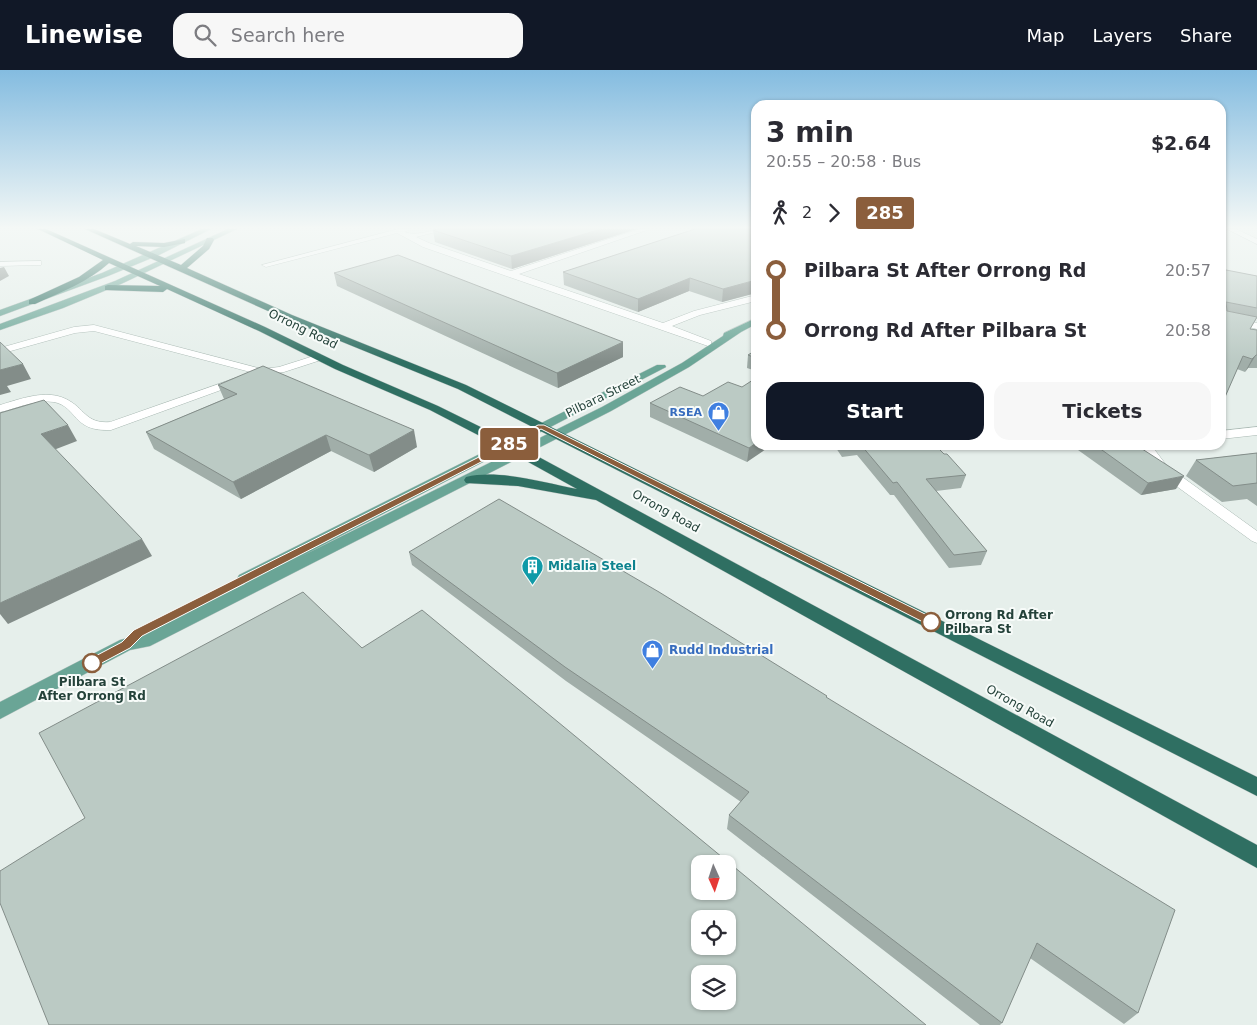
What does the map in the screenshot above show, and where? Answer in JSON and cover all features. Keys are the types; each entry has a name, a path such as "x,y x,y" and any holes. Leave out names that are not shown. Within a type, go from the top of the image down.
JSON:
{"highway":[{"path":"32,302 87,274"},
{"name":"Orrong Road","path":"140,274 434,408 507,445 605,497 1257,857"},
{"name":"Orrong Road","path":"192,274 289,317 462,387 1257,787"},
{"path":"108,288 145,287 184,294"},
{"path":"471,480 507,480 564,492 605,497"}],"main road":[{"path":"0,313 109,274"},
{"path":"0,327 108,288 140,274"},
{"name":"Pilbara Street","path":"0,711 126,645 144,641 471,480 678,368 751,324"},
{"name":"Pilbara Street","path":"126,645 138,633 541,426 708,343 736,332"}],"street":[{"path":"511,274 708,343"},
{"path":"662,326 703,311 751,299"},
{"path":"1226,319 1257,326"},
{"path":"0,351 74,330 94,328 262,372"},
{"path":"0,409 43,399 61,400 90,425 99,428 111,426 262,372 280,370 320,357"},
{"path":"1226,435 1257,432"},
{"path":"1147,450 1162,469 1257,538"}],"building":[{"path":"335,274 446,274 623,342 557,373"},
{"path":"567,274 751,274 751,281 723,289 690,278 638,299"},
{"path":"1226,274 1257,276 1257,308 1226,302"},
{"path":"1226,302 1227,311 1257,317 1250,329 1257,330 1257,355 1252,359 1243,356 1226,395"},
{"path":"0,342 23,364 0,370"},
{"path":"263,366 414,430 369,455 326,435 233,482 146,432 237,394 218,385"},
{"path":"751,381 751,447 749,448 650,403 680,387 703,396 728,382 742,387"},
{"path":"44,400 68,425 41,434 142,539 0,603 0,413"},
{"path":"865,450 940,450 947,454 966,475 926,479 987,551 954,555 897,482 893,483"},
{"path":"1102,450 1144,450 1184,476 1148,483"},
{"path":"1257,453 1257,483 1233,486 1196,460"},
{"path":"499,499 659,592 826,697 1175,910 1138,1013 1037,943 1002,1023 729,815 749,792 565,667 409,552"},
{"path":"303,592 362,648 422,610 720,855 691,855 691,900 736,900 736,869 926,1025 49,1025 0,903 0,871 85,818 39,733"}],"bus line":[{"name":"285","path":"92,663 126,645 138,633 541,426 931,622"}],"place":[{"name":"RSEA","path":"718,431"},
{"name":"Midalia Steel","path":"532,585"},
{"name":"Orrong Rd After Pilbara St","path":"931,622"},
{"name":"Pilbara St After Orrong Rd","path":"92,663"},
{"name":"Rudd Industrial","path":"653,669"}]}
